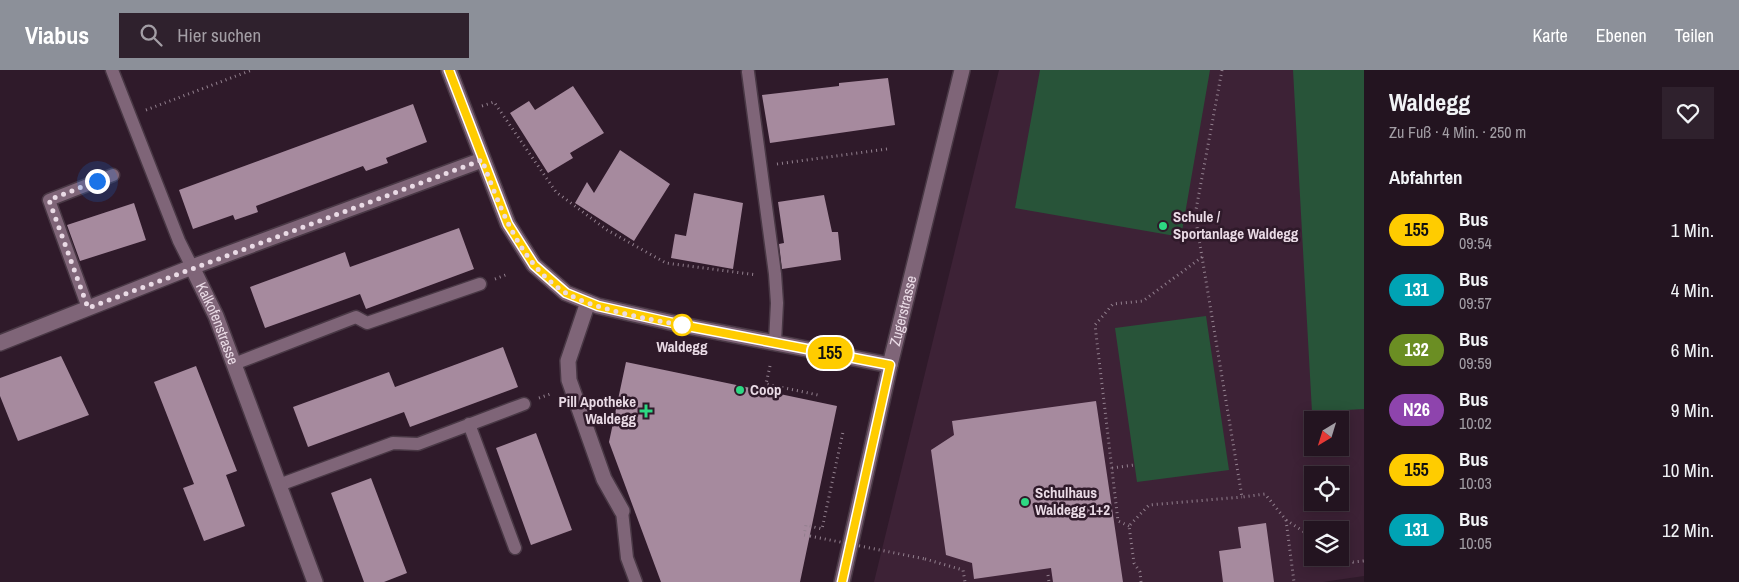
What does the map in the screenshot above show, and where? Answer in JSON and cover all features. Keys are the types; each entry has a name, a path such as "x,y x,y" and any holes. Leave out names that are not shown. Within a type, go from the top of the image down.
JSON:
{"street":[{"path":"448,70 508,224 534,265 566,293 588,302 682,325 890,365"},
{"name":"Zugerstrasse","path":"842,582 890,365 962,70"},
{"path":"0,343 192,267 482,160"},
{"name":"Kalkofenstrasse","path":"192,267 216,316 315,582"},
{"path":"588,302 568,361 569,380 604,479 622,511"}],"lane":[{"name":"Kalkofenstrasse","path":"112,70 179,241 192,267"},
{"path":"748,72 775,274 777,303 775,342"},
{"path":"88,308 49,200 113,175"},
{"path":"234,364 356,317 366,323 480,284"},
{"path":"279,485 393,443 418,444 524,404"},
{"path":"469,424 515,548"},
{"path":"622,511 627,558 636,582"}],"path":[{"path":"139,112 252,70"},
{"path":"1222,70 1195,215 1242,497"},
{"path":"464,113 494,102 556,192 607,230 666,263 741,274"},
{"path":"762,166 887,149"},
{"path":"1129,526 1118,521 1095,325 1112,304 1143,301 1186,267 1202,257"},
{"path":"498,278 508,274"},
{"path":"770,366 766,384 818,394"},
{"path":"843,432 822,529 806,525 804,535 925,559 963,570 965,582"},
{"path":"1112,468 1134,465"},
{"path":"1141,582 1140,572 1134,563 1129,526 1148,505 1264,494 1286,520 1304,532"},
{"path":"1286,520 1294,582"},
{"path":"1349,560 1353,562 1364,561"},
{"path":"1048,575 1049,582"}],"shaded area":[{"name":"Schule / Sportanlage Waldegg","path":"999,70 1364,70 1364,576 1323,582 874,582"}],"green space":[{"path":"1040,70 1210,70 1181,237 1015,208"},
{"path":"1293,70 1364,70 1364,409 1312,411"},
{"path":"1206,316 1229,470 1137,482 1115,328"}],"building":[{"path":"888,78 895,125 770,143 762,95 839,86 839,83"},
{"path":"573,86 604,133 570,153 573,158 548,173 510,113 529,101 535,110"},
{"path":"413,104 427,142 386,158 388,163 366,171 363,166 256,206 258,212 235,220 233,215 193,229 179,190"},
{"path":"620,150 670,184 634,241 575,203 587,182 594,193"},
{"path":"694,193 743,203 733,269 671,258 675,234 686,236"},
{"path":"824,195 832,232 838,232 841,260 782,269 779,244 784,243 778,202"},
{"path":"134,203 146,240 80,261 67,225"},
{"path":"459,228 474,269 366,309 360,294 265,328 250,287 345,252 350,267"},
{"path":"503,347 518,387 410,427 404,412 308,447 293,407 389,372 395,387"},
{"path":"61,356 89,415 18,441 0,396 0,378"},
{"path":"626,362 837,406 800,582 661,582 609,442"},
{"path":"196,366 237,471 226,475 245,526 204,541 183,488 194,484 154,382"},
{"name":"Schulhaus Waldegg 1+2","path":"1096,401 1123,582 1053,582 1051,568 974,579 972,563 946,555 931,450 954,435 952,421"},
{"path":"536,433 572,530 531,545 496,448"},
{"path":"371,478 407,573 384,582 364,582 331,493"},
{"path":"1266,523 1274,582 1223,582 1219,551 1241,548 1238,527"}],"bus line":[{"name":"155","path":"449,70 508,224 534,265 566,293 598,306 682,325 890,365 842,582"}],"place":[{"name":"Schule / Sportanlage Waldegg","path":"1163,226"},
{"name":"Waldegg","path":"682,325"},
{"name":"Coop","path":"740,390"},
{"name":"Pill Apotheke Waldegg","path":"646,411"},
{"name":"Schulhaus Waldegg 1+2","path":"1025,502"}],"route":[{"path":"97,181 49,200 88,308 192,267 482,160 508,224 534,265 549,280 566,293 598,306 682,325"}]}
